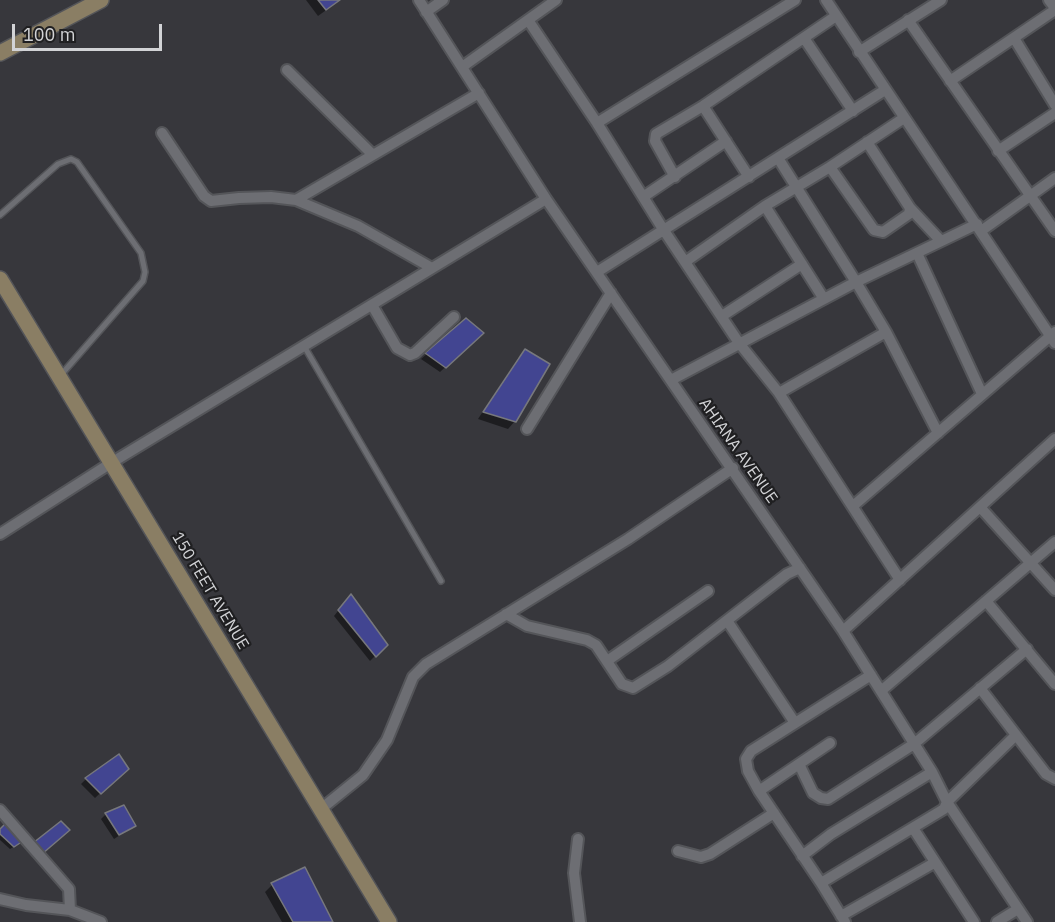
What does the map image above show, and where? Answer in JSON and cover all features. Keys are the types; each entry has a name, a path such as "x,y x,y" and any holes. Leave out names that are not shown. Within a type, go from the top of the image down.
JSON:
{"street":[{"path":"0,53 101,0"},
{"name":"AHIANA AVENUE","path":"418,0 546,199 843,631 932,772 947,801 1027,922"},
{"path":"426,12 443,0"},
{"path":"462,67 556,0"},
{"path":"597,123 795,0"},
{"path":"860,52 941,0"},
{"path":"950,81 1055,9 1049,0"},
{"path":"830,1 836,16 885,90 1053,336 853,506"},
{"path":"675,177 655,141 655,136 836,16"},
{"path":"528,20 597,123 663,229 739,342 779,393 900,580"},
{"path":"908,20 1029,197 1055,231"},
{"path":"804,38 853,111"},
{"path":"1014,38 1055,105"},
{"path":"287,70 373,155"},
{"path":"597,272 885,90"},
{"path":"296,200 478,93"},
{"path":"703,106 748,177"},
{"path":"998,151 1055,113"},
{"path":"685,262 765,206 830,167 904,118"},
{"path":"162,133 204,196 211,201 271,196 296,200 358,226 432,268"},
{"path":"643,197 726,141"},
{"path":"867,142 910,208 941,241"},
{"path":"778,158 856,282 938,433"},
{"path":"830,167 877,232 883,232 909,214 910,208"},
{"path":"671,380 856,282 941,241 979,228 1055,178"},
{"path":"0,534 111,463 546,199"},
{"path":"765,206 824,299"},
{"path":"917,253 982,394"},
{"path":"722,316 802,264"},
{"name":"150 FEET AVENUE","path":"0,279 389,922"},
{"path":"527,429 611,293"},
{"path":"372,304 397,348 410,355 454,317"},
{"path":"779,393 885,332"},
{"path":"843,631 1055,439"},
{"path":"321,808 363,775 387,740 413,677 426,664 628,539 733,468"},
{"path":"980,507 1055,590"},
{"path":"881,691 1055,542"},
{"path":"506,614 527,626 587,640 596,645 622,684 633,688 668,666 788,574 800,568"},
{"path":"607,661 708,591"},
{"path":"986,602 1055,684"},
{"path":"728,622 795,723"},
{"path":"799,764 813,794 828,799 914,744 1027,649"},
{"path":"871,675 751,751 746,759 748,771 843,919 934,863"},
{"path":"980,688 1046,774 1055,779"},
{"path":"822,883 944,809 947,801 1016,735"},
{"path":"759,790 830,743"},
{"path":"802,856 831,834 932,772"},
{"path":"0,810 69,889 70,910"},
{"path":"678,851 701,857 710,854 774,813"},
{"path":"913,828 974,922"},
{"path":"578,839 574,873 580,922"},
{"path":"0,899 26,905 70,910 101,922"},
{"path":"997,922 1018,909"}],"lane":[{"path":"0,215 58,164 71,159 77,162 141,253 145,272 143,281 59,377"},
{"path":"304,346 441,581"}],"building":[{"path":"318,0 340,0 326,10"},
{"path":"466,318 484,333 446,368 425,353"},
{"path":"525,349 550,364 516,422 483,412"},
{"path":"351,594 388,645 376,657 338,610"},
{"path":"119,754 129,769 101,794 85,778"},
{"path":"124,805 136,826 119,835 105,813"},
{"path":"61,821 70,830 42,854 33,843"},
{"path":"7,822 23,841 14,847 0,834 0,829"},
{"path":"305,867 333,922 293,922 271,883"}]}
